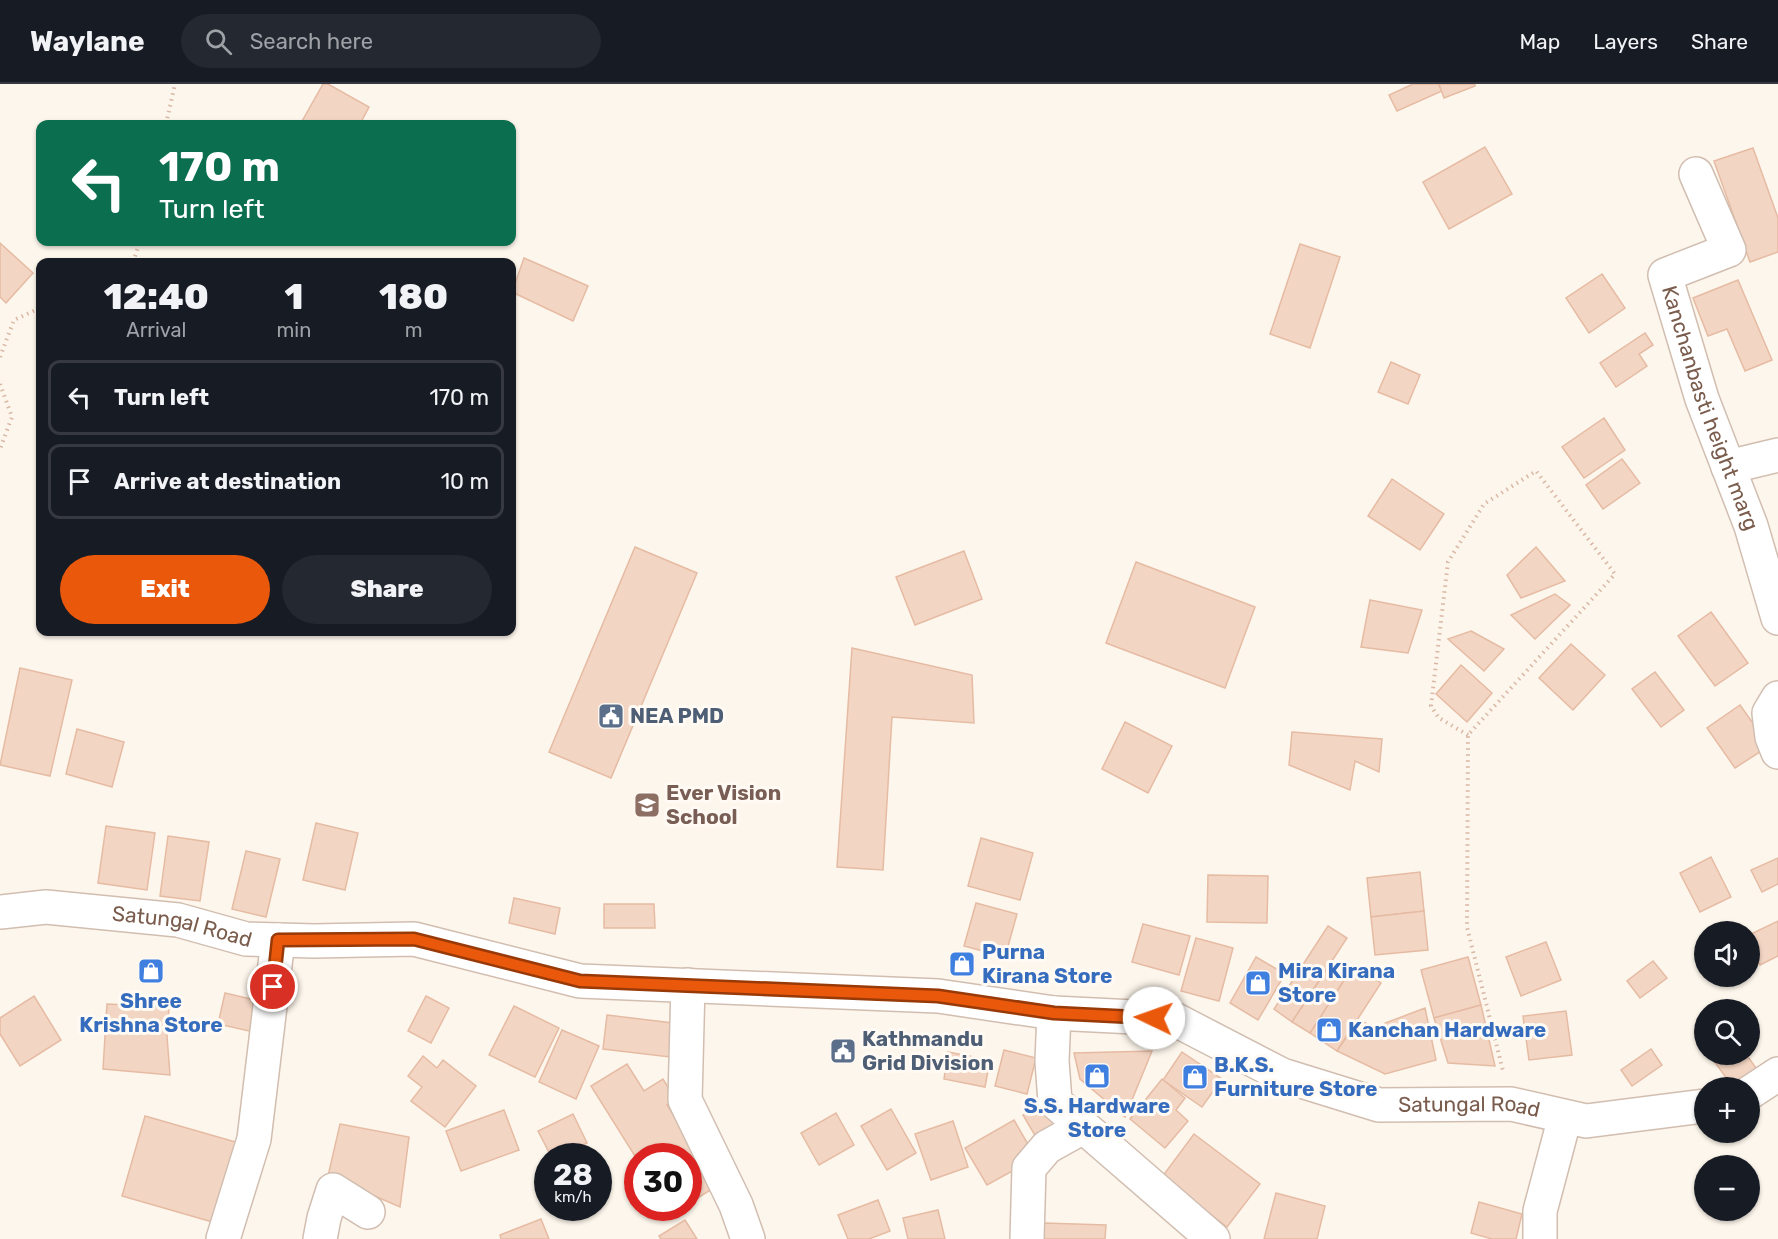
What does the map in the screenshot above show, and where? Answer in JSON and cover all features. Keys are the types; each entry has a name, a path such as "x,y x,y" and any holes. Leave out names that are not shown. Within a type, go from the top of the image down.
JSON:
{"street":[{"name":"Kanchanbasti height marg","path":"1696,174 1730,250 1665,275 1702,399 1751,526 1778,618"},
{"path":"1728,466 1778,455"},
{"path":"1778,698 1769,713 1772,737 1778,752"},
{"name":"Satungal Road","path":"0,912 46,907 178,920 246,939 414,939 580,981 938,996 1054,1013 1174,1019 1282,1075 1379,1105 1511,1104 1586,1121 1694,1107"},
{"path":"223,1239 254,1139 278,940"},
{"path":"687,985 685,1100 736,1205 748,1239"},
{"path":"1054,1013 1052,1061 1055,1102 1213,1239"},
{"path":"1760,1086 1778,1074"},
{"path":"1540,1239 1540,1211 1565,1117"},
{"path":"1027,1239 1029,1168 1047,1147 1083,1127"},
{"path":"320,1239 333,1190 368,1212"}],"path":[{"path":"167,120 175,84"},
{"path":"0,357 14,320 36,310"},
{"path":"0,384 12,417 0,449"},
{"path":"1468,735 1439,717 1431,706 1448,562 1484,504 1536,471 1615,574 1468,735 1467,927 1511,1104"}],"building":[{"path":"323,84 328,84 369,107 362,120 303,120"},
{"path":"1413,84 1438,84 1442,91 1397,111 1389,95"},
{"path":"1439,84 1475,84 1475,86 1444,98"},
{"path":"1485,147 1512,194 1449,229 1423,182"},
{"path":"1753,148 1778,218 1778,252 1750,262 1714,161"},
{"path":"0,243 33,273 6,303 0,297"},
{"path":"1300,244 1340,257 1310,348 1270,334"},
{"path":"524,258 588,286 573,321 516,294 516,281"},
{"path":"1602,274 1625,308 1589,333 1566,298"},
{"path":"1738,280 1772,360 1745,371 1727,329 1708,336 1693,298"},
{"path":"1645,333 1653,345 1639,354 1647,366 1616,387 1600,363"},
{"path":"1391,362 1420,375 1408,404 1378,392"},
{"path":"1604,418 1625,450 1584,478 1562,447"},
{"path":"1622,459 1640,483 1603,509 1586,485"},
{"path":"1392,479 1444,514 1420,550 1368,516"},
{"path":"635,547 697,573 611,778 549,752"},
{"path":"1536,547 1565,581 1521,598 1507,575"},
{"path":"964,551 982,599 915,625 896,577"},
{"path":"1136,562 1255,607 1225,688 1106,643"},
{"path":"1555,594 1570,605 1535,639 1511,615"},
{"path":"1370,600 1422,610 1408,653 1361,647"},
{"path":"1711,612 1748,663 1715,686 1678,636"},
{"path":"1471,631 1504,649 1484,671 1448,639"},
{"path":"1571,644 1605,675 1573,710 1539,678"},
{"path":"852,648 972,675 974,723 892,717 883,870 837,867"},
{"path":"1461,665 1492,693 1467,722 1436,694"},
{"path":"20,668 72,680 50,776 0,765"},
{"path":"1655,672 1684,710 1661,727 1632,689"},
{"path":"1740,705 1769,746 1735,768 1707,728"},
{"path":"1125,722 1172,746 1148,793 1102,769"},
{"path":"77,729 124,742 112,787 66,774"},
{"path":"1292,732 1382,739 1379,772 1355,761 1350,790 1289,765"},
{"path":"316,823 358,833 345,890 303,880"},
{"path":"106,826 155,833 147,890 98,883"},
{"path":"168,836 209,842 200,901 160,896"},
{"path":"981,838 1033,853 1020,900 968,886"},
{"path":"246,851 280,859 266,917 232,909"},
{"path":"1711,857 1731,897 1700,912 1680,873"},
{"path":"1778,858 1778,884 1762,892 1751,870"},
{"path":"1420,872 1424,911 1371,917 1367,878"},
{"path":"1208,875 1268,876 1267,923 1207,922"},
{"path":"514,898 560,908 555,934 509,923"},
{"path":"976,903 1017,914 1005,957 964,946"},
{"path":"604,904 654,904 655,928 604,928"},
{"path":"1424,911 1428,950 1375,955 1371,917"},
{"path":"1778,921 1778,956 1760,965 1760,930"},
{"path":"1143,924 1190,936 1179,975 1132,962"},
{"path":"1328,926 1347,938 1292,1022 1274,1009"},
{"path":"1196,938 1233,948 1219,1001 1181,991"},
{"path":"1546,942 1561,980 1521,996 1506,957"},
{"path":"1256,957 1285,974 1258,1020 1230,1003"},
{"path":"1468,957 1481,1005 1434,1018 1421,970"},
{"path":"1653,961 1667,978 1640,998 1627,981"},
{"path":"1354,965 1381,983 1337,1051 1310,1033"},
{"path":"1329,966 1346,977 1310,1033 1292,1022"},
{"path":"225,993 264,1002 258,1033 218,1024"},
{"path":"34,996 61,1040 20,1066 0,1034 0,1018"},
{"path":"426,996 449,1008 431,1043 408,1031"},
{"path":"107,1004 169,1007 167,1036 170,1075 103,1069"},
{"path":"1481,1005 1495,1066 1448,1063 1434,1018"},
{"path":"514,1006 559,1028 535,1077 489,1055"},
{"path":"1425,1008 1436,1060 1385,1074 1337,1051 1358,1020 1375,1027"},
{"path":"1566,1011 1572,1055 1529,1060 1523,1016"},
{"path":"607,1015 673,1023 670,1057 603,1049"},
{"path":"562,1030 599,1046 576,1099 539,1082"},
{"path":"1651,1049 1662,1065 1632,1086 1621,1070"},
{"path":"1004,1050 1036,1058 1027,1094 995,1086"},
{"path":"1152,1051 1125,1117 1080,1079 1074,1053"},
{"path":"948,1052 990,1060 985,1087 944,1079"},
{"path":"1182,1052 1222,1079 1202,1107 1163,1080"},
{"path":"423,1056 437,1068 443,1060 476,1086 445,1127 411,1101 422,1087 408,1076"},
{"path":"627,1064 644,1091 663,1079 676,1100 667,1105 690,1143 627,1143 591,1086"},
{"path":"1717,1065 1754,1065 1756,1068 1744,1077 1726,1077"},
{"path":"1162,1079 1185,1098 1176,1110 1188,1121 1165,1148 1130,1119"},
{"path":"1045,1102 1062,1130 1040,1144 1023,1115"},
{"path":"891,1109 916,1153 887,1170 861,1126"},
{"path":"504,1110 519,1150 461,1171 446,1131"},
{"path":"836,1113 854,1145 819,1165 801,1133"},
{"path":"573,1114 587,1143 544,1143 538,1131"},
{"path":"145,1116 239,1143 216,1223 122,1196"},
{"path":"1014,1120 1036,1158 987,1185 965,1148"},
{"path":"953,1121 968,1167 931,1180 915,1134"},
{"path":"340,1124 409,1137 400,1207 328,1176"},
{"path":"1194,1134 1260,1184 1227,1227 1162,1177"},
{"path":"702,1162 717,1186 702,1195"},
{"path":"1276,1193 1325,1206 1317,1239 1264,1239"},
{"path":"878,1200 890,1231 869,1239 848,1239 838,1215"},
{"path":"1479,1202 1522,1214 1516,1239 1492,1239 1471,1233"},
{"path":"938,1210 945,1239 908,1239 903,1218"},
{"path":"536,1221 542,1221 549,1239 501,1239 500,1235"},
{"path":"686,1221 697,1239 661,1239 659,1236"},
{"path":"1044,1223 1106,1225 1105,1239 1043,1239"}],"place":[{"name":"NEA PMD","path":"611,716"},
{"name":"Ever Vision School","path":"647,805"},
{"name":"Purna Kirana Store","path":"962,964"},
{"name":"Shree Krishna Store","path":"151,971"},
{"name":"Mira Kirana Store","path":"1258,983"},
{"name":"Kanchan Hardware","path":"1329,1030"},
{"name":"Kathmandu Grid Division","path":"843,1051"},
{"name":"S.S. Hardware Store","path":"1097,1076"},
{"name":"B.K.S. Furniture Store","path":"1195,1077"}],"route":[{"path":"273,987 278,940 414,939 580,981 938,996 1054,1013 1154,1018"}]}
